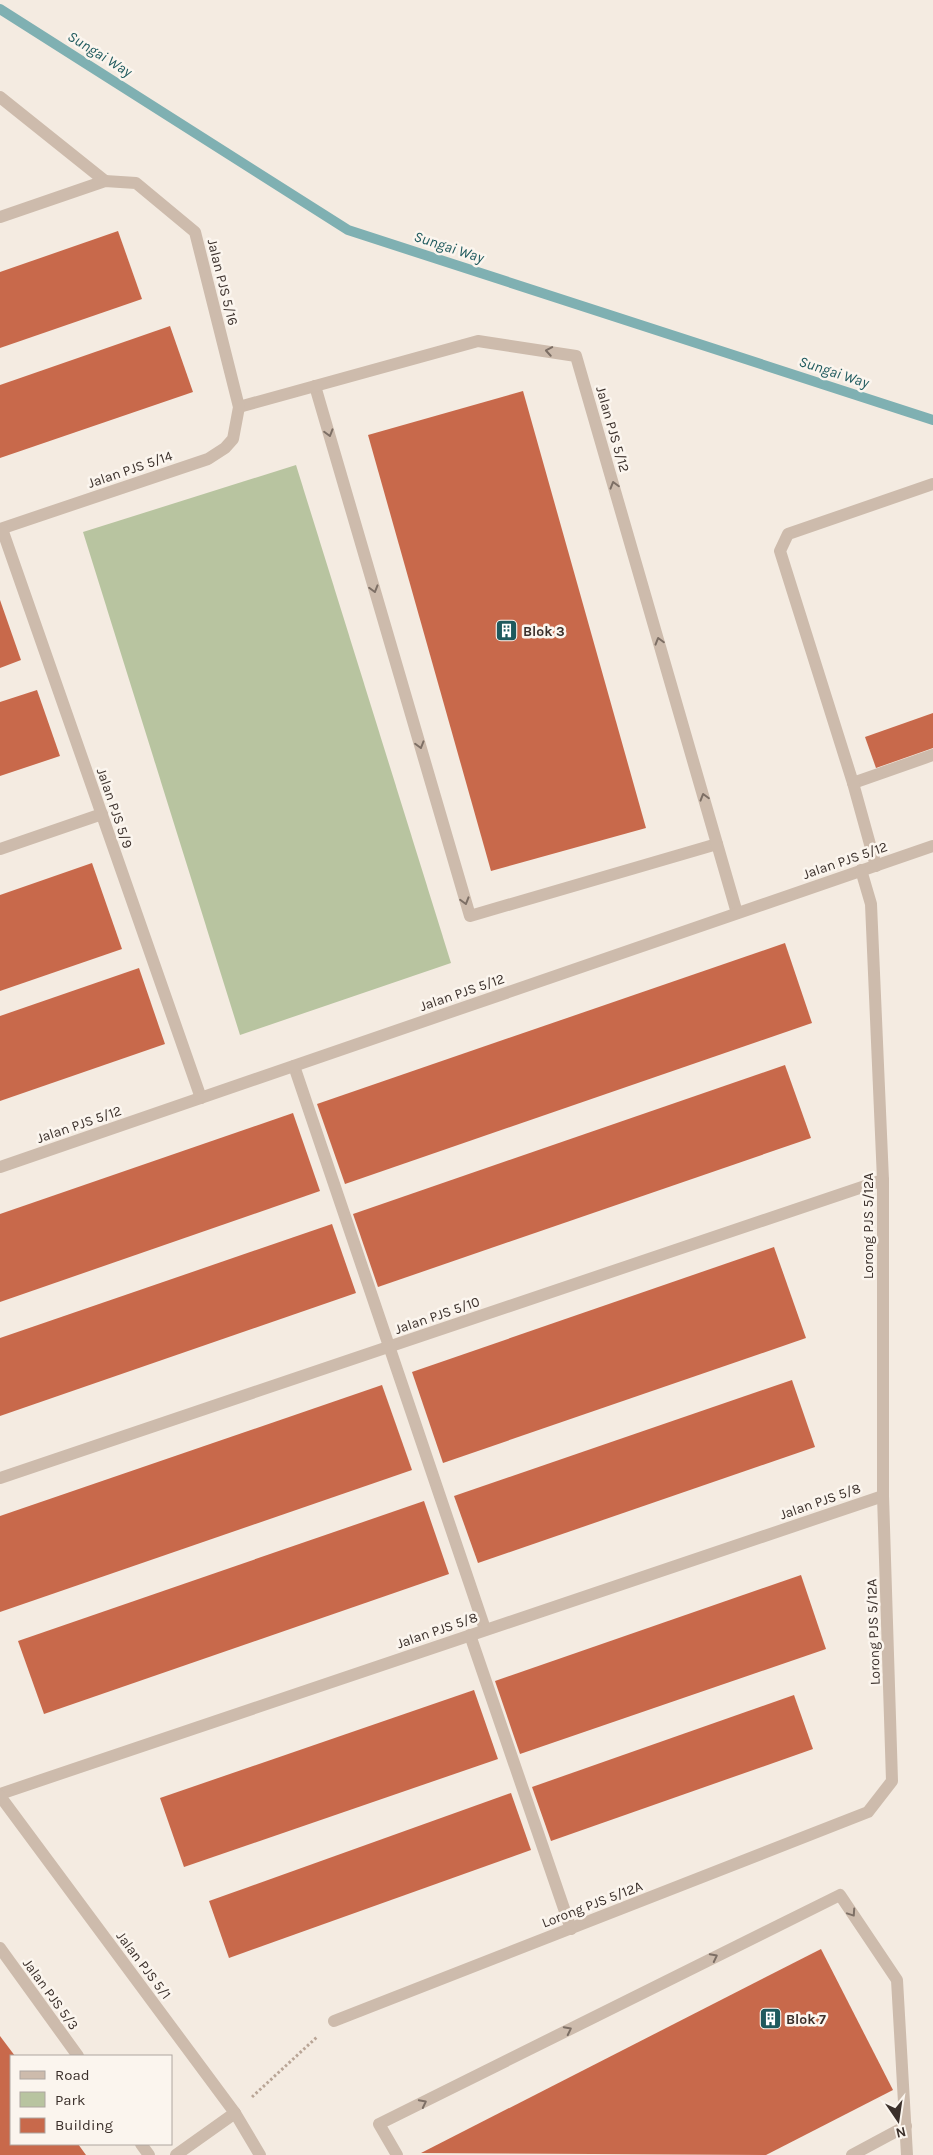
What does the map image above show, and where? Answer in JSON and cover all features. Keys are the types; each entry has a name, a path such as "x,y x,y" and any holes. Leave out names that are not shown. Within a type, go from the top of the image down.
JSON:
{"street":[{"path":"0,97 105,181"},
{"name":"Jalan PJS 5/16","path":"0,217 105,181 136,183 195,232 239,406"},
{"name":"Jalan PJS 5/12","path":"239,406 478,341 576,356 717,844"},
{"path":"315,386 470,916 717,844 737,913"},
{"name":"Jalan PJS 5/14","path":"1,529 208,459 225,448 233,439 239,406"},
{"path":"876,866 853,783 780,551 788,534 933,484"},
{"name":"Jalan PJS 5/9","path":"1,529 201,1098"},
{"path":"853,783 933,755"},
{"path":"0,849 102,814"},
{"name":"Jalan PJS 5/12","path":"0,1167 933,846"},
{"name":"Lorong PJS 5/12A","path":"334,2021 868,1812 892,1781 883,1496 883,1180 870,904 861,870"},
{"path":"294,1066 485,1630"},
{"name":"Jalan PJS 5/10","path":"0,1478 883,1180"},
{"name":"Jalan PJS 5/8","path":"0,1795 883,1496"},
{"path":"470,1635 571,1929"},
{"name":"Jalan PJS 5/1","path":"0,1795 235,2113 260,2155"},
{"path":"397,2155 379,2124 840,1895 897,1980 907,2155"},
{"name":"Jalan PJS 5/3","path":"0,1948 77,2055"},
{"path":"176,2155 235,2113"},
{"path":"852,2155 906,2126"}],"path":[{"path":"235,2113 334,2021"}],"green space":[{"path":"296,465 451,963 240,1035 83,532"}],"building":[{"path":"118,231 142,299 0,348 0,272"},
{"path":"170,326 193,392 0,458 0,385"},
{"name":"Blok 3","path":"523,391 646,828 491,871 368,435"},
{"path":"0,600 21,660 0,668"},
{"path":"37,690 60,756 0,776 0,702"},
{"path":"933,713 933,748 876,768 865,737"},
{"path":"92,863 122,949 0,991 0,895"},
{"path":"785,943 812,1023 345,1184 317,1104"},
{"path":"139,968 165,1044 0,1101 0,1016"},
{"path":"785,1065 811,1138 378,1287 353,1214"},
{"path":"293,1113 320,1191 0,1302 0,1214"},
{"path":"332,1224 356,1293 0,1416 0,1338"},
{"path":"774,1247 806,1338 443,1463 412,1372"},
{"path":"792,1380 815,1447 478,1563 454,1496"},
{"path":"382,1385 412,1470 0,1612 0,1516"},
{"path":"424,1501 449,1574 44,1714 18,1641"},
{"path":"801,1575 826,1649 520,1754 495,1681"},
{"path":"474,1690 498,1759 184,1867 160,1798"},
{"path":"794,1695 813,1749 551,1841 532,1787"},
{"path":"511,1793 531,1850 229,1958 209,1901"},
{"name":"Blok 7","path":"821,1949 893,2090 766,2155 421,2153"},
{"path":"0,2036 14,2055 10,2055 10,2145 79,2145 86,2155 0,2155"}],"waterway":[{"name":"Sungai Way","path":"0,9 348,230 933,420"}],"place":[{"name":"Blok 3","path":"507,631"},
{"name":"Blok 7","path":"770,2019"}]}
